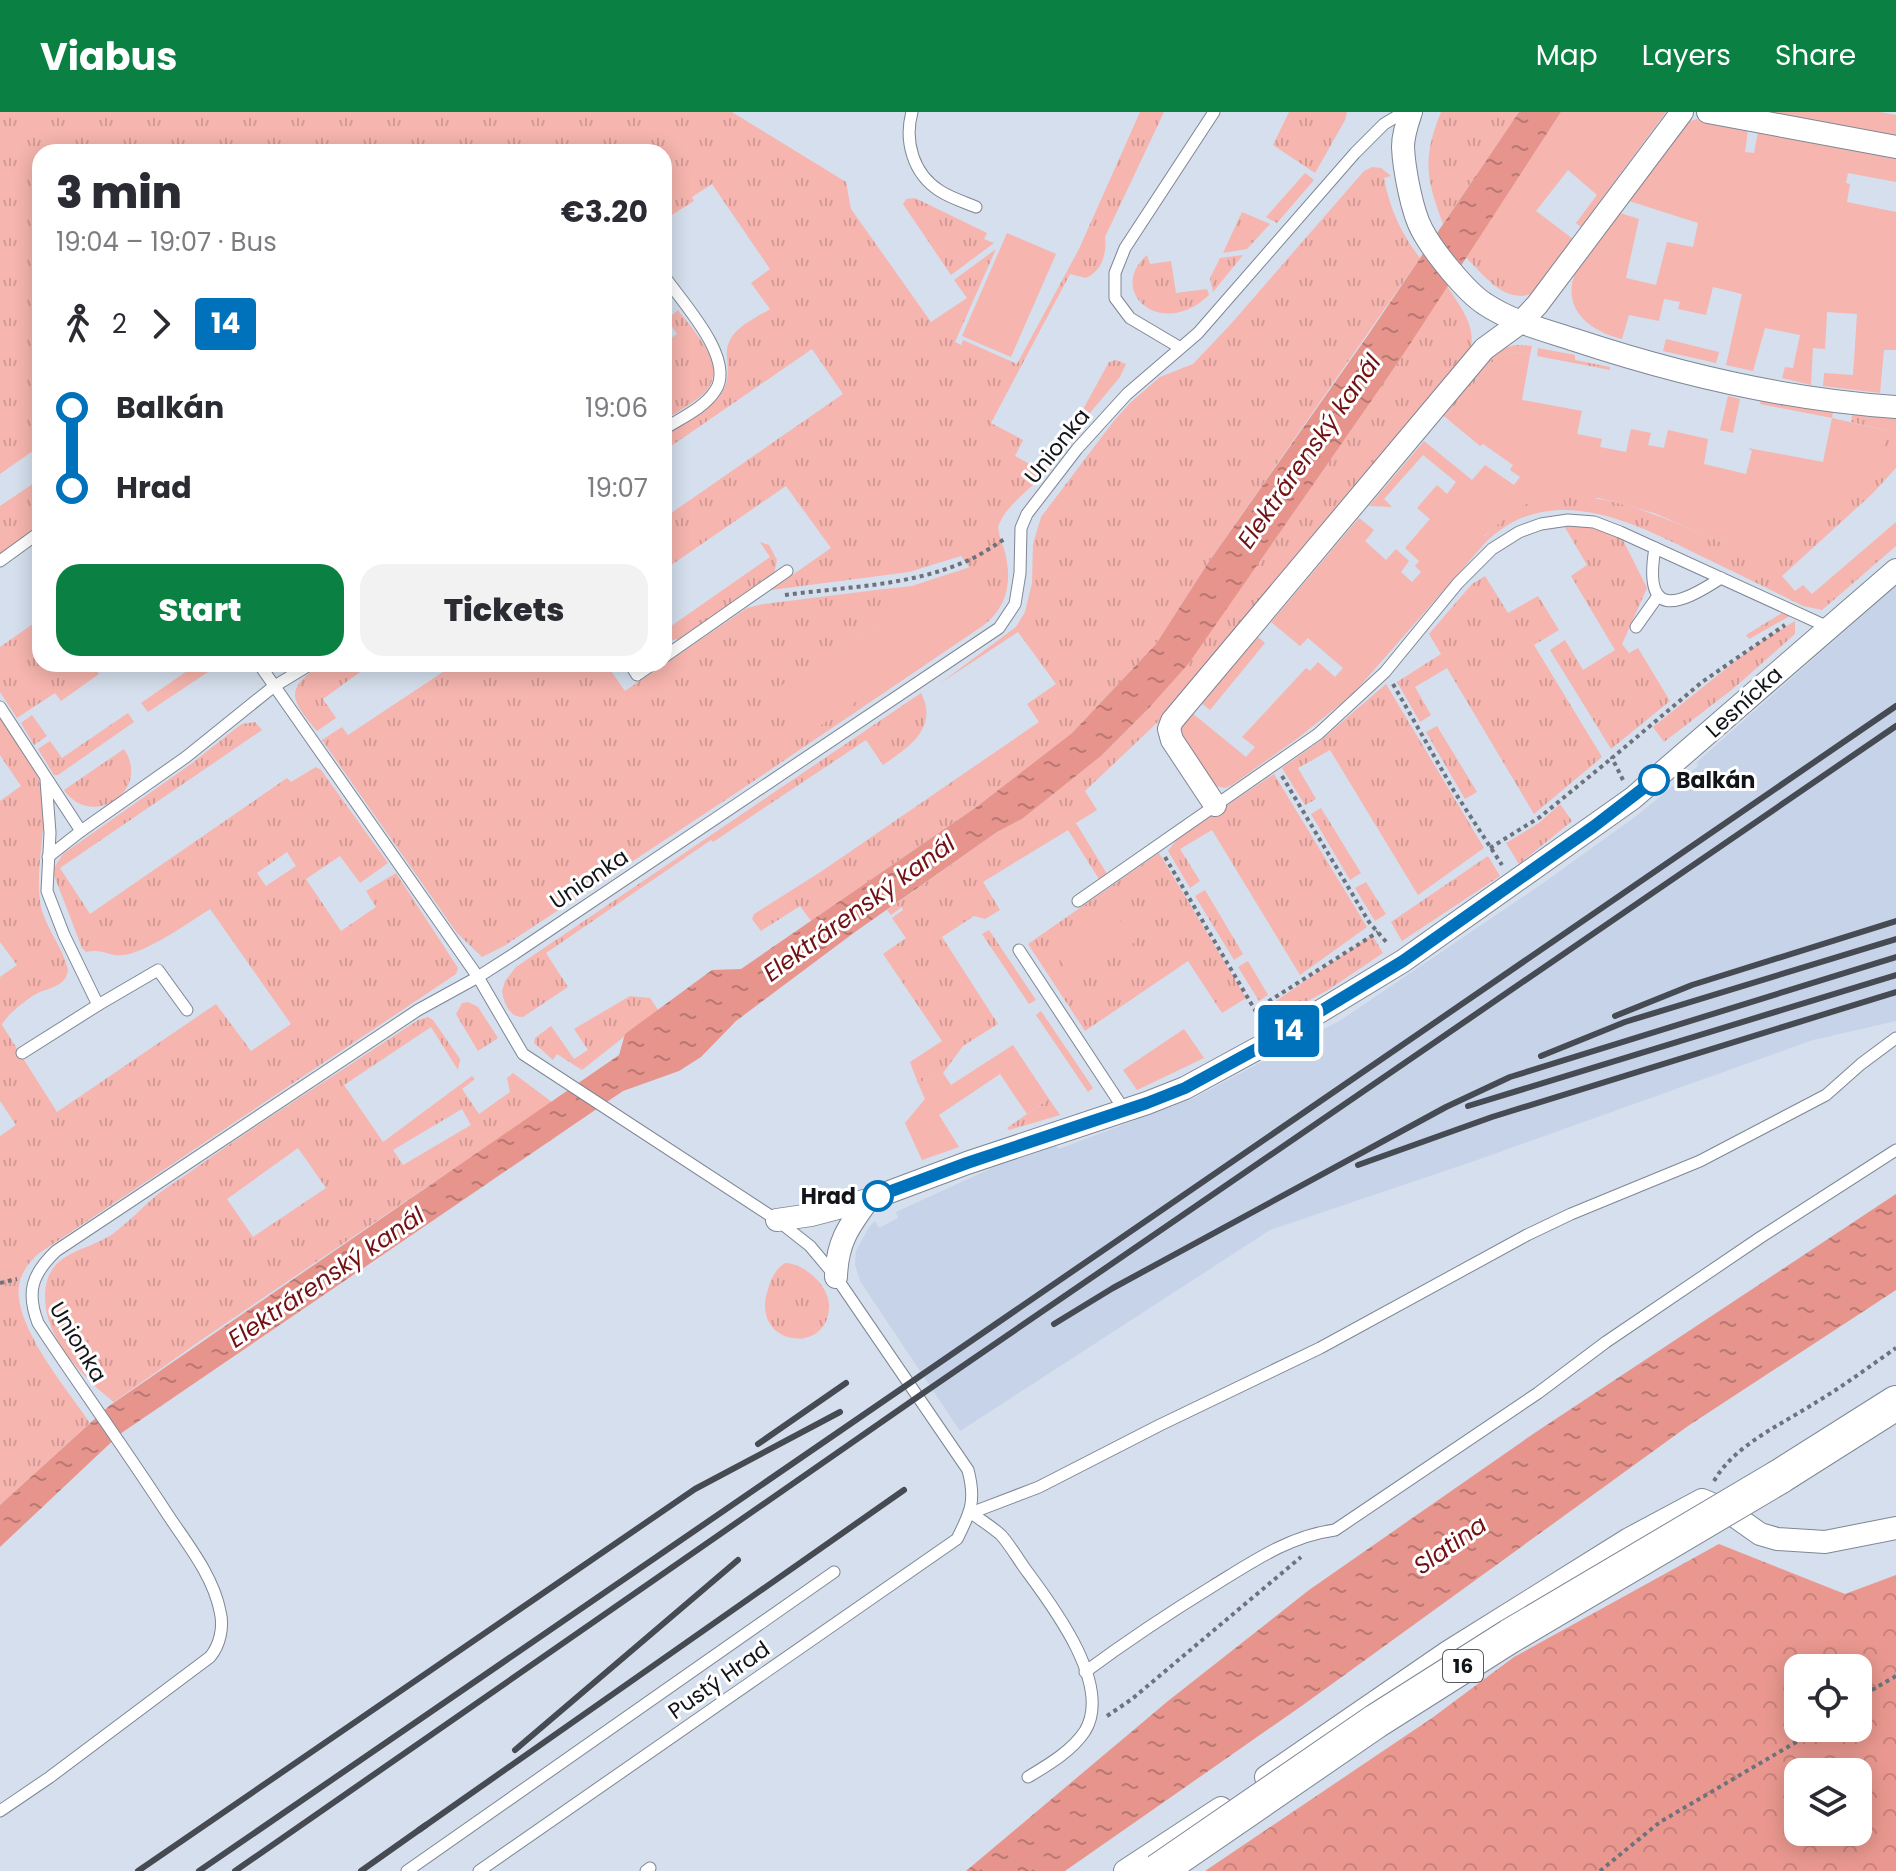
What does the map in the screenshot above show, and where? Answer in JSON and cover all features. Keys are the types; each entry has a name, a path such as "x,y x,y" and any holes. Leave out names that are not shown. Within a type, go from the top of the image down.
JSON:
{"main road":[{"name":"16","path":"1158,1871 1376,1721 1896,1403"}],"street":[{"path":"1411,112 1403,148 1422,230 1460,281 1485,304 1521,322 1633,359 1773,391 1896,407"},
{"path":"1215,805 1172,740 1169,729 1172,721 1484,349 1521,322 1555,283 1682,112"},
{"path":"1708,112 1896,147"},
{"name":"Lesnícka","path":"868,1200 1185,1088 1273,1040 1403,961 1633,798 1896,570"},
{"path":"777,1220 811,1215 868,1200"},
{"path":"836,1277 836,1253 868,1200"},
{"path":"1125,1871 1448,1652 1629,1539 1702,1500 1726,1510 1760,1534 1777,1539 1825,1542 1896,1528"}],"lane":[{"path":"912,112 909,134 914,164 938,190 976,207"},
{"path":"1179,347 1130,318 1115,298 1115,273 1125,248 1214,112"},
{"name":"Unionka","path":"0,1811 210,1657 218,1643 221,1616 212,1584 125,1448 38,1323 32,1308 34,1284 42,1265 56,1251 418,1010 478,977 999,628 1015,604 1019,591 1021,528 1027,514 1077,449 1127,394 1198,333 1355,153 1384,124 1404,112"},
{"path":"672,287 717,352 720,369 715,392 672,424"},
{"path":"1078,901 1318,734 1385,672 1458,583 1492,549 1519,532 1541,524 1568,520 1594,522 1828,627"},
{"path":"0,561 32,538"},
{"path":"1655,548 1653,579 1658,596 1666,602 1692,596 1721,578"},
{"path":"672,652 787,571"},
{"path":"1636,627 1658,596"},
{"path":"264,672 478,977 523,1054 777,1220 810,1246 836,1277 968,1470 973,1489 971,1513"},
{"path":"48,857 186,757 273,687 298,672"},
{"path":"0,707 81,831"},
{"path":"46,775 50,833 47,891 98,1005"},
{"path":"1019,950 1125,1111"},
{"path":"22,1053 158,970 187,1010"},
{"path":"971,1513 1039,1487 1320,1348 1527,1235 1700,1161 1826,1095 1896,1038"},
{"path":"1085,1672 1142,1630 1258,1559 1290,1541 1335,1530 1761,1237 1896,1150"},
{"path":"971,1513 1001,1535 1063,1620 1085,1672 1091,1713 1085,1731 1059,1758 1028,1777"},
{"name":"Pustý Hrad","path":"479,1871 957,1539 971,1513"},
{"path":"407,1871 834,1572"}],"path":[{"path":"750,599 910,579 937,572 966,562 1021,528"},
{"path":"1490,848 1540,817 1702,682 1799,614"},
{"path":"1385,672 1446,779 1514,883"},
{"path":"1612,758 1633,798"},
{"path":"1274,764 1369,922 1403,961"},
{"path":"1158,845 1273,1040"},
{"path":"1255,1010 1378,932"},
{"path":"1702,1500 1722,1467 1750,1444 1896,1348"},
{"path":"1085,1731 1132,1699 1335,1530"},
{"path":"1872,1690 1896,1676"},
{"path":"1600,1871 1660,1822 1796,1742"}],"shaded area":[{"path":"1896,586 1896,1021 1813,1040 1270,1230 960,1431 860,1281 855,1264 856,1251 875,1221 879,1228 898,1218 896,1212 992,1168 1056,1146 1059,1149 1194,1098 1341,1020 1635,817 1698,766 1697,762"}],"green space":[{"path":"0,112 732,112 846,182 851,209 931,322 967,298 954,280 996,249 955,342 961,345 963,340 1017,364 1079,249 1140,112 1164,112 1105,237 1100,266 1086,278 1070,274 991,423 1023,440 1015,456 1042,471 1047,465 1050,468 1007,510 998,527 1007,563 1008,583 1003,601 992,618 736,793 504,946 482,957 457,933 322,740 342,727 348,735 443,672 612,672 625,691 653,672 672,672 672,659 747,608 764,604 876,590 891,610 878,626 780,687 999,607 961,556 909,572 771,590 831,548 786,486 672,564 672,512 843,394 812,349 672,445 672,430 706,410 724,389 727,349 734,334 770,309 751,283 770,269 712,184 692,197 694,201 672,215 672,144 32,144 32,452 0,474"},
{"path":"1289,112 1347,112 1315,173 1273,145"},
{"path":"1441,112 1519,112 1443,224 1428,168 1431,143"},
{"path":"1561,112 1666,112 1581,227 1576,223 1597,195 1568,170 1536,211 1573,239 1539,284 1514,276 1487,255 1483,231"},
{"path":"1770,112 1880,112 1896,115 1896,136"},
{"path":"1697,119 1748,130 1745,152 1754,153 1758,132 1896,158 1896,182 1848,173 1846,183 1850,184 1847,202 1896,212 1896,350 1884,350 1880,393 1823,386 1824,373 1853,375 1857,314 1827,312 1825,349 1813,348 1811,385 1782,378 1785,367 1793,368 1800,335 1765,328 1753,371 1726,365 1742,294 1713,287 1706,315 1678,309 1680,302 1664,299 1659,321 1629,315 1622,339 1596,329 1578,313 1573,302 1574,277 1584,256 1617,212 1639,219 1626,278 1656,285 1667,242 1693,247 1698,223 1626,200 1684,123"},
{"path":"1372,167 1381,168 1391,176 1384,178 1393,211 1420,258 1208,563 1156,644 1072,733 975,808 811,921 800,906 761,931 752,919 754,914 1039,722 1027,704 1056,684 1018,632 939,684 1016,627 1025,612 1032,583 1033,544 1041,517 1113,422 1160,377 1193,364 1364,171"},
{"path":"1305,173 1314,180 1277,223 1266,217"},
{"path":"915,198 987,233 984,239 994,243 951,275 903,204 906,199"},
{"path":"1242,212 1270,224 1247,249 1223,253"},
{"path":"1483,231 1488,256 1539,284 1573,239 1575,245 1537,291 1516,296 1497,288 1466,257"},
{"path":"1007,233 1056,254 1011,357 962,336"},
{"path":"1147,255 1150,264 1171,261 1176,293 1207,289 1209,295 1191,308 1173,313 1157,312 1145,306 1136,296 1133,283 1136,269"},
{"path":"1243,255 1213,292 1210,278 1220,258"},
{"path":"1447,286 1470,327 1469,354 1234,636 1160,720 1085,791 1097,810 1076,823 1107,874 1099,879 1068,830 983,882 1000,910 985,919 974,916 942,937 998,1024 963,1046 943,1073 918,1083 910,1062 942,1041 883,954 906,938 892,918 903,910 902,907 891,915 887,910 997,832 1022,819 1101,756 1149,708 1188,663 1399,361"},
{"path":"678,310 701,340 712,363 713,375 710,386 701,396 672,415 672,337 677,334 672,326 672,315"},
{"path":"1666,339 1719,352 1716,363 1663,351"},
{"path":"1516,345 1532,346 1530,355 1516,352 1498,356 1445,417 1440,414 1499,349"},
{"path":"1538,348 1575,355 1575,360 1610,367 1610,370 1537,356"},
{"path":"1516,352 1530,355 1522,400 1582,411 1577,434 1602,439 1600,447 1626,452 1631,429 1651,433 1648,445 1664,448 1668,430 1708,439 1704,464 1746,474 1752,451 1748,448 1823,462 1832,418 1889,431 1879,454 1833,505 1808,527 1758,554 1748,554 1654,513 1599,498 1556,498 1522,505 1484,536 1478,536 1485,543 1353,694 1232,785 1225,788 1212,785 1176,732 1192,713 1246,757 1255,747 1242,737 1306,668 1310,671 1318,662 1335,677 1343,668 1308,638 1300,646 1271,622 1359,518 1374,530 1365,541 1386,560 1396,549 1409,561 1401,572 1412,582 1421,572 1415,566 1419,561 1405,548 1430,519 1417,508 1437,485 1447,494 1456,482 1423,455 1384,499 1392,507 1369,506 1424,441 1472,480 1485,465 1514,485 1520,477 1510,470 1513,465 1483,444 1480,446 1445,417 1498,356"},
{"path":"1116,360 1126,364 1120,377 1064,444 1109,362"},
{"path":"1728,396 1740,399 1733,433 1720,430"},
{"path":"1761,399 1833,412 1832,418 1760,404"},
{"path":"1853,411 1896,415 1896,468 1782,576 1795,591 1803,585 1812,594 1896,522 1896,546 1822,610 1803,606 1649,531 1593,513 1565,510 1537,513 1510,524 1485,543 1476,536 1485,536 1523,505 1547,498 1573,496 1628,506 1730,546 1889,431 1851,422"},
{"path":"32,484 32,532 0,554 0,506"},
{"path":"1563,524 1589,526 1622,538 1647,588 1622,644 1629,653 1638,648 1670,701 1611,749 1550,650 1565,640 1583,670 1615,650 1571,576 1587,565"},
{"path":"760,542 769,545 777,560 774,574 680,639 672,640 672,625 770,557"},
{"path":"970,567 999,607 809,733 779,687 878,626 890,610 876,590 912,586"},
{"path":"1485,576 1508,613 1538,596 1559,630 1534,645 1602,757 1534,814 1447,668 1415,687 1431,715 1420,722 1397,682 1441,654 1429,634 1472,584"},
{"path":"1782,613 1790,616 1749,639 1746,635"},
{"path":"1795,621 1795,634 1734,688 1664,742 1653,727 1753,647"},
{"path":"32,625 32,672 99,674 61,701 55,693 17,718 0,692 0,647"},
{"path":"1258,637 1265,643 1210,710 1201,703"},
{"path":"186,672 208,672 148,712 141,703"},
{"path":"360,672 323,699 336,718 317,731 301,710 295,695 301,681 310,673"},
{"path":"1386,684 1484,848 1418,895 1330,750 1298,768 1316,799 1305,805 1282,768 1320,741"},
{"path":"921,693 926,705 924,726 902,751 883,765 866,740 713,842 711,840 546,953 568,987 523,1017 514,1015 508,1008 502,991 505,981 516,967"},
{"path":"128,713 134,722 58,775 54,775 38,749 50,741 62,758"},
{"path":"32,715 47,736 34,745 21,723"},
{"path":"0,718 31,763 40,786 43,818 40,901 68,970 62,982 36,994 8,1016 2,1025 57,1112 216,1004 251,1051 291,1024 210,909 168,936 133,953 86,952 54,875 54,868 63,854 242,724 255,722 262,730 60,868 90,914 287,778 291,782 316,767 388,863 360,883 340,856 306,879 341,931 376,907 366,891 396,873 458,968 456,974 38,1254 32,1261 19,1285 24,1319 44,1357 90,1423 0,1505 0,1136 16,1125 0,1101 0,977 17,965 0,942 0,801 21,786 0,755","holes":["287,852 296,866 266,886 257,873"]},
{"path":"1437,726 1477,792 1465,799 1426,732"},
{"path":"124,749 131,764 130,779 115,800 102,806 89,806 75,801 64,790"},
{"path":"1274,774 1367,927 1300,975 1212,830 1180,849 1200,881 1190,888 1168,851 1177,839"},
{"path":"1560,804 1572,821 1519,864 1506,843 1539,823"},
{"path":"1321,808 1361,873 1350,880 1311,814"},
{"path":"1159,853 1246,998 1222,1013 1188,961 1085,1031 1028,944"},
{"path":"1488,856 1500,876 1402,941 1391,922"},
{"path":"1366,882 1386,914 1375,921 1355,888"},
{"path":"1205,890 1243,954 1234,960 1195,896"},
{"path":"1111,907 1135,942 1075,982 1051,947"},
{"path":"989,930 1036,1000 1029,1004 982,934"},
{"path":"1372,935 1383,953 1328,990 1281,1016 1273,1003"},
{"path":"1248,961 1268,995 1259,1001 1238,967"},
{"path":"630,996 650,998 658,1010 582,1070 557,1054 553,1060 534,1043 535,1038 551,1026 574,1059 588,1050 574,1029"},
{"path":"468,1002 478,1007 498,1038 478,1051 456,1014 462,1003"},
{"path":"1041,1011 1093,1088 1088,1092 1036,1015"},
{"path":"428,1017 433,1020 460,1059 458,1070 431,1027 344,1085 383,1142 472,1076 475,1079 462,1089 479,1114 510,1092 507,1078 513,1073 552,1102 114,1402 75,1365 54,1333 45,1299 47,1281 58,1263 114,1233 170,1186 418,1020","holes":["462,1109 471,1125 403,1165 393,1150","298,1148 326,1188 253,1237 227,1199"]},
{"path":"1184,1029 1204,1058 1137,1090 1123,1070"},
{"path":"1013,1045 1049,1099 1027,1114 1000,1074 939,1115 959,1147 922,1160 905,1123 925,1099 918,1083 943,1073 951,1085"},
{"path":"1049,1099 1060,1115 1009,1130 1007,1128"},
{"path":"785,1263 808,1272 821,1285 829,1300 825,1323 816,1333 804,1338 791,1338 778,1333 769,1323 765,1308 771,1281"},
{"path":"1719,1544 1845,1594 1896,1575 1896,1871 1205,1871 1432,1718 1514,1657"}],"water":[{"name":"Elektrárenský kanál","path":"1519,112 1561,112 1399,361 1189,663 1101,756 1022,819 997,832 855,932 736,1021 701,1057 679,1071 623,1091 120,1434 0,1547 0,1505 109,1406 619,1055 625,1034 712,970 741,969 975,808 1072,733 1156,644 1208,563"},
{"name":"Slatina","path":"1896,1194 1896,1290 1688,1426 1303,1705 1065,1871 966,1871 1168,1701 1309,1590 1536,1432"}],"railway":[{"path":"199,1871 1896,706"},
{"path":"235,1871 919,1396 1896,726"},
{"path":"1615,1016 1692,985 1896,921"},
{"path":"1541,1056 1625,1022 1896,939"},
{"path":"1054,1324 1113,1288 1446,1107 1510,1077 1896,957"},
{"path":"1468,1106 1896,975"},
{"path":"1358,1165 1492,1117 1896,992"},
{"path":"758,1444 846,1383"},
{"path":"138,1871 695,1489 840,1412"},
{"path":"419,1830 904,1490"},
{"path":"515,1750 738,1560"},
{"path":"361,1871 426,1825"}],"bus line":[{"name":"14","path":"878,1196 1185,1088 1335,1004 1403,961 1593,827 1654,780"}],"place":[{"name":"Balkán","path":"1654,780"},
{"name":"Hrad","path":"878,1196"}]}
